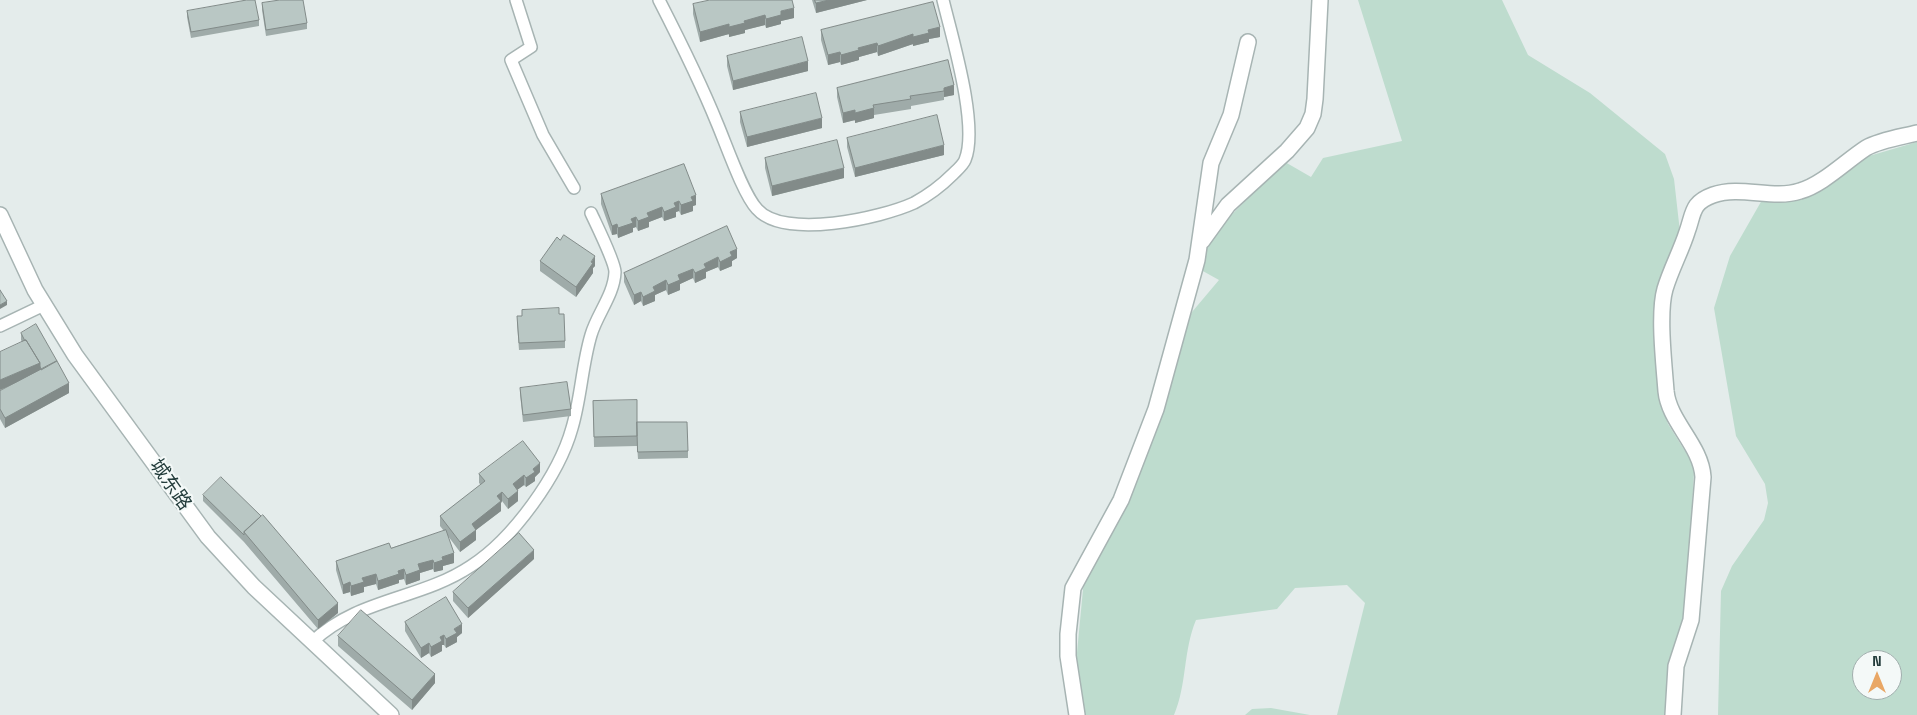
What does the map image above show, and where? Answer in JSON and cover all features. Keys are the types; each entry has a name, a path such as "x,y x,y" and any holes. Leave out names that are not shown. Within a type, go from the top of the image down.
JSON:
{"street":[{"path":"1200,244 1228,205 1287,151 1307,128 1313,114 1315,99 1320,0"},
{"path":"1077,715 1068,656 1068,634 1074,588 1106,530 1140,455 1156,409 1200,244 1211,163 1231,115 1248,42"},
{"path":"1673,715 1676,666 1690,620 1703,477 1700,460 1678,423 1667,397 1663,306 1665,289 1688,230 1691,214 1697,205 1716,194 1745,192 1783,194 1800,192 1869,147 1917,133"},
{"name":"城东路","path":"0,215 20,261 44,305 95,384 208,537 254,587 391,715"}],"lane":[{"path":"516,0 531,47 511,60 543,135 574,188"},
{"path":"659,0 692,64 738,174 756,209 777,220 805,225 848,221 886,213 913,203 938,189 965,162 970,135 956,53 943,0"},
{"path":"312,642 336,622 358,610 411,595 452,578 488,555 517,527 562,456 572,429 591,333 613,283 615,270 591,212"},
{"path":"0,326 44,305"}],"green space":[{"path":"1358,0 1502,0 1528,55 1590,93 1665,154 1674,179 1680,232 1655,307 1658,394 1668,424 1690,459 1694,472 1686,616 1669,715 1337,715 1365,603 1347,585 1295,588 1277,609 1196,620 1189,644 1181,692 1174,715 1083,715 1076,663 1084,579 1112,531 1158,426 1179,343 1192,312 1219,280 1201,270 1207,239 1285,162 1311,177 1323,158 1402,141"},
{"path":"1917,142 1917,715 1718,715 1721,591 1732,566 1764,520 1768,503 1765,484 1736,436 1714,308 1730,256 1762,200 1800,199 1809,196 1869,156"},
{"path":"1271,708 1310,715 1245,715 1252,709"}],"building":[{"path":"255,0 259,20 191,32 187,11"},
{"path":"280,0 303,0 307,23 266,30 262,3"},
{"path":"710,0 792,0 794,8 781,11 781,15 766,19 765,15 744,21 745,23 729,27 729,24 700,32 693,4"},
{"path":"815,0 829,0 816,3"},
{"path":"933,2 940,27 928,30 929,33 913,37 913,34 878,46 877,43 841,55 840,52 828,55 821,30"},
{"path":"802,37 808,61 733,81 727,56"},
{"path":"948,60 954,85 944,88 944,91 910,96 911,99 873,105 874,108 855,113 855,110 843,113 837,88"},
{"path":"816,93 822,118 747,137 740,112"},
{"path":"937,115 944,145 855,168 847,138"},
{"path":"837,140 844,168 772,186 765,158"},
{"path":"684,164 696,195 691,197 693,201 681,205 679,201 674,203 676,207 664,212 662,207 647,213 649,217 638,221 636,217 631,219 633,223 618,228 617,224 612,226 601,194"},
{"path":"727,226 737,249 730,252 732,256 720,262 718,257 704,264 706,268 695,273 693,269 678,275 680,280 668,285 666,280 653,287 655,291 643,297 641,292 634,295 624,273"},
{"path":"564,235 595,256 591,262 593,263 576,287 540,261 557,237 560,240"},
{"path":"0,290 7,301 0,305"},
{"path":"559,308 559,314 564,314 565,341 519,343 517,316 522,316 522,310"},
{"path":"36,324 57,361 41,370 40,363 21,333"},
{"path":"26,340 40,363 0,380 0,352"},
{"path":"57,361 69,383 5,418 0,409 0,391"},
{"path":"567,382 571,409 523,415 520,388"},
{"path":"637,400 637,436 594,437 593,401"},
{"path":"637,422 687,422 688,451 638,452"},
{"path":"523,441 540,463 533,469 535,472 526,478 524,475 513,484 518,491 508,499 502,492 497,496 501,501 472,524 476,530 460,542 440,516 485,481 479,474"},
{"path":"221,477 261,516 244,532 244,535 203,495"},
{"path":"263,515 338,603 318,620 244,532"},
{"path":"446,530 454,553 442,557 443,560 434,563 433,560 418,564 420,570 406,575 404,569 398,571 399,574 378,581 376,574 362,578 364,582 351,586 350,582 343,585 336,561 389,543 391,548"},
{"path":"519,533 534,550 468,608 453,592"},
{"path":"446,597 462,624 454,629 457,633 446,639 444,635 440,637 442,641 431,647 429,643 421,648 405,622"},
{"path":"361,610 435,674 412,700 338,636"}]}
